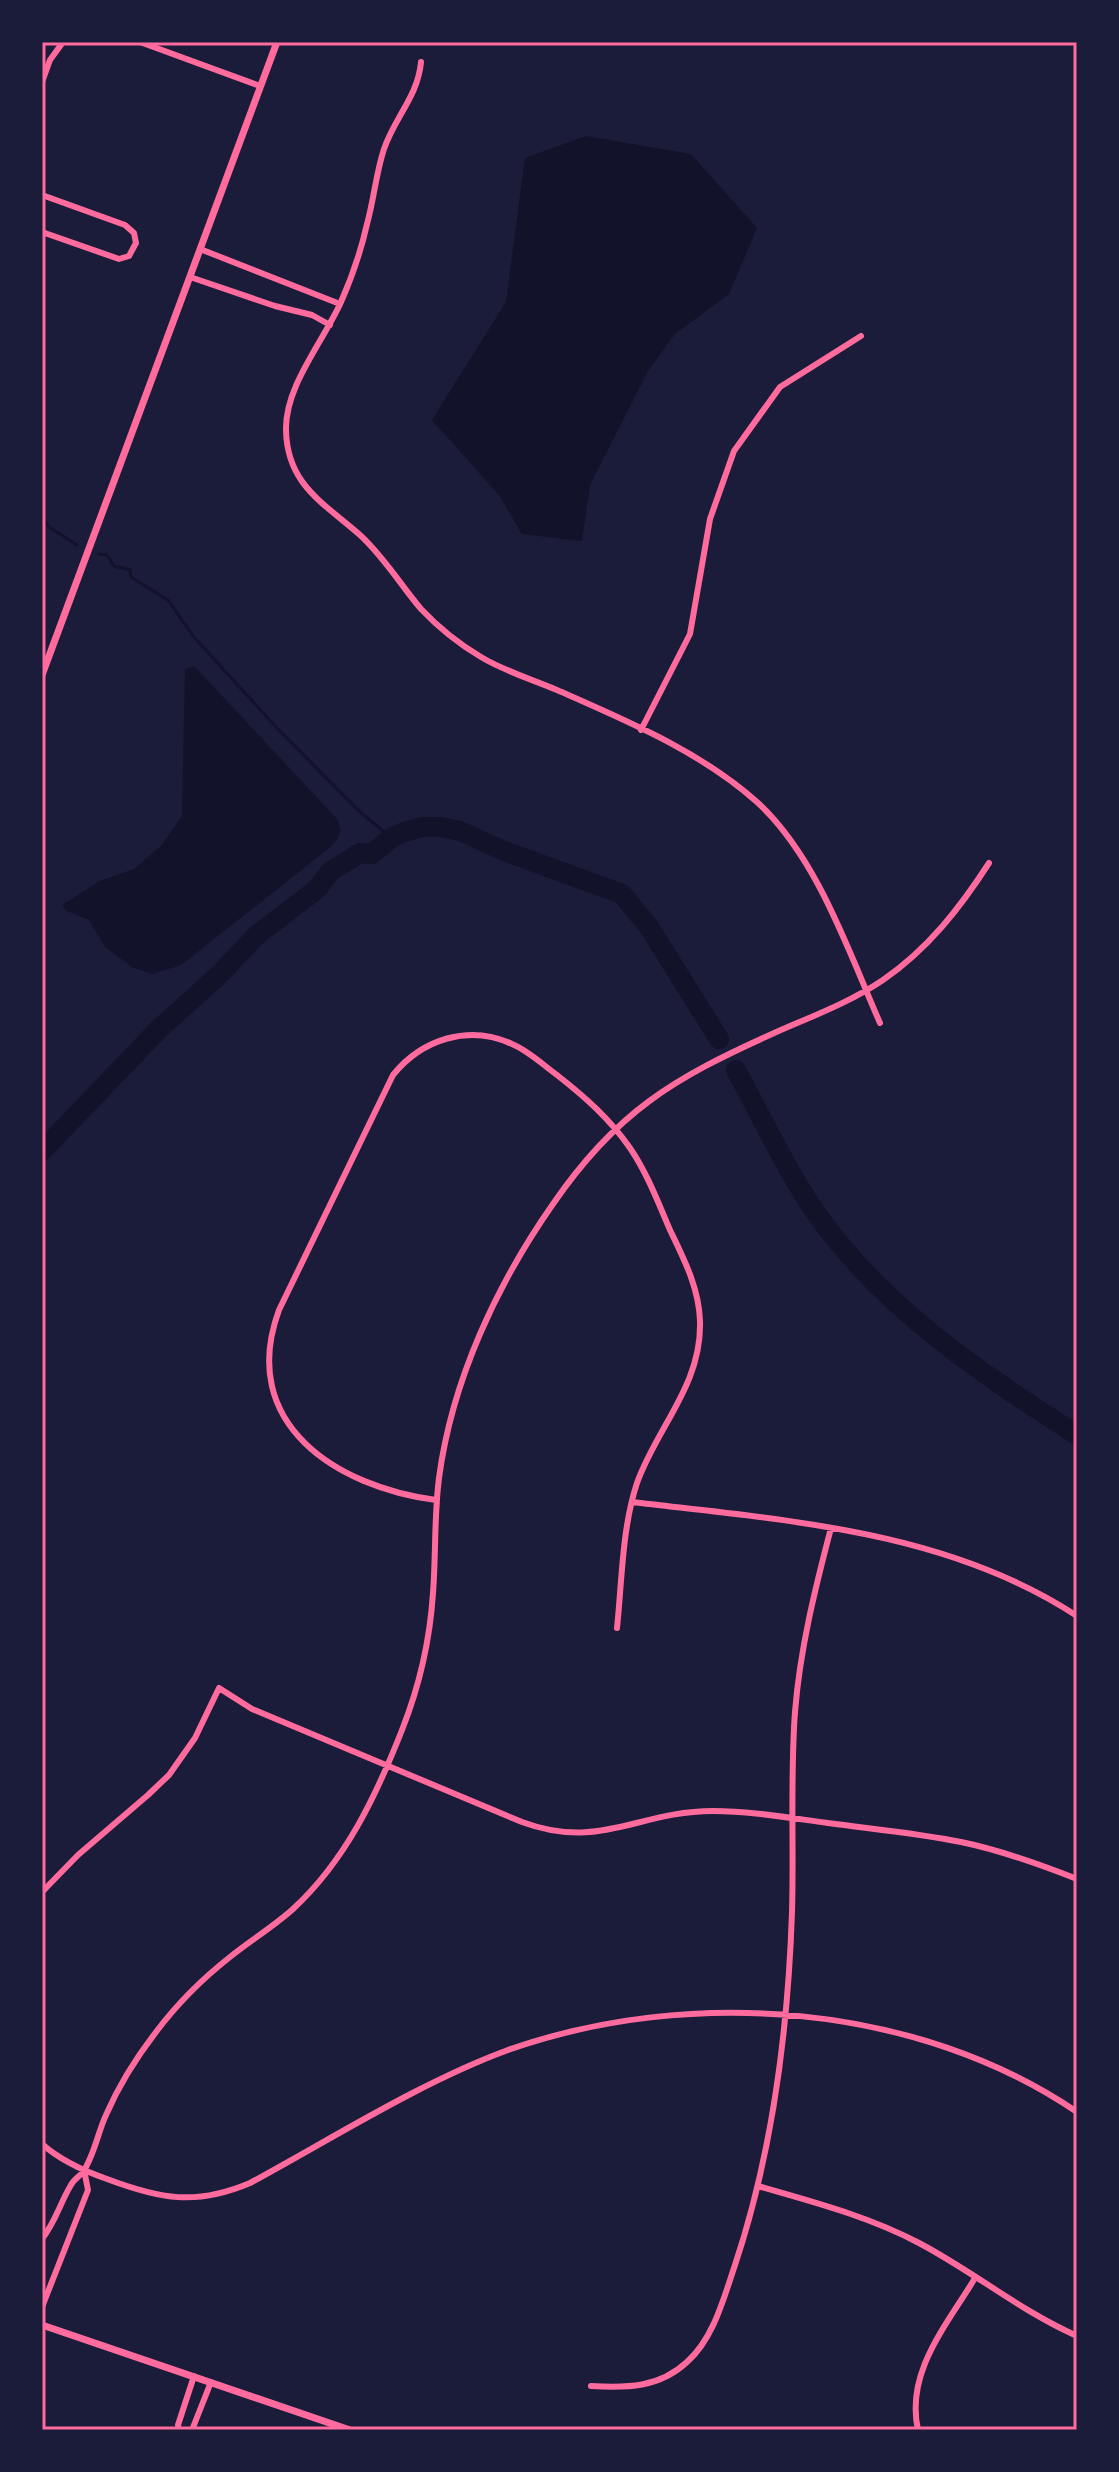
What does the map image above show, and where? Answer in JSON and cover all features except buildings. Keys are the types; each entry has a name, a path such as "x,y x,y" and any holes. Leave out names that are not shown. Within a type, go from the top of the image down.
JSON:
{"street":[{"path":"42,82 50,60 63,42"},
{"path":"140,42 260,86"},
{"path":"42,675 277,42"},
{"path":"421,62 418,86 394,124 384,149 360,250 340,304 295,387 286,418 289,453 307,490 370,544 423,610 462,644 493,664 561,692 712,767 772,817 811,872 880,1023"},
{"path":"42,195 125,225 134,233 136,243 129,256 119,259 42,232"},
{"path":"200,249 340,304"},
{"path":"190,277 275,306 312,315 330,325"},
{"path":"641,730 690,634 710,519 734,451 780,387 861,336"},
{"path":"42,2239 56,2218 71,2184 84,2170 117,2092 154,2033 197,1985 290,1911 318,1884 356,1831 408,1713 425,1650 433,1592 436,1500 446,1438 460,1387 493,1306 517,1260 553,1204 594,1150 615,1129 680,1078 865,991 894,972 927,944 956,911 989,863"},
{"path":"436,1500 371,1485 321,1458 303,1442 285,1419 273,1392 269,1372 270,1340 279,1310 382,1092 397,1069 423,1048 447,1038 481,1035 521,1048 590,1102 615,1129 642,1169 688,1268 700,1313 699,1351 691,1377 645,1464 632,1502 617,1628"},
{"path":"632,1502 831,1528 928,1550 968,1562 1025,1586 1077,1616"},
{"path":"591,2386 648,2384 674,2372 695,2354 708,2335 719,2307 758,2186 776,2097 784,2016 792,1912 793,1742 798,1683 810,1612 831,1528"},
{"path":"42,1892 78,1855 169,1775 195,1738 219,1688 252,1709 522,1822 557,1833 601,1833 664,1817 708,1811 962,1842 1077,1879"},
{"path":"42,2144 84,2170 154,2195 186,2198 218,2195 250,2183 439,2081 526,2044 574,2030 656,2016 720,2012 784,2016 915,2036 1014,2074 1077,2112"},
{"path":"42,2307 88,2190 84,2170"},
{"path":"758,2186 878,2223 939,2254 1013,2303 1077,2336"},
{"path":"918,2430 914,2402 923,2365 975,2278"},
{"path":"42,2325 350,2430"},
{"path":"179,2430 194,2376"},
{"path":"192,2430 211,2381"}],"shaded area":[{"path":"586,136 691,154 757,228 729,294 675,334 648,371 590,485 582,541 522,534 499,495 432,420 506,302 525,158"},
{"path":"194,666 337,819 340,832 338,839 328,849 181,965 152,974 132,967 105,947 89,920 67,911 62,905 100,881 134,869 161,846 182,816 185,670"}],"waterway":[{"path":"42,517 49,527 77,545"},
{"path":"99,554 107,555 114,566 130,570 131,577 168,600 193,636 276,727 358,810 391,838"},
{"path":"42,1151 159,1029 220,974 258,934 316,890 331,871 360,853 372,854 391,838 422,827 460,831 504,851 622,894 649,927 719,1039"},
{"path":"736,1070 799,1187 850,1256 941,1341 1077,1435"}]}
